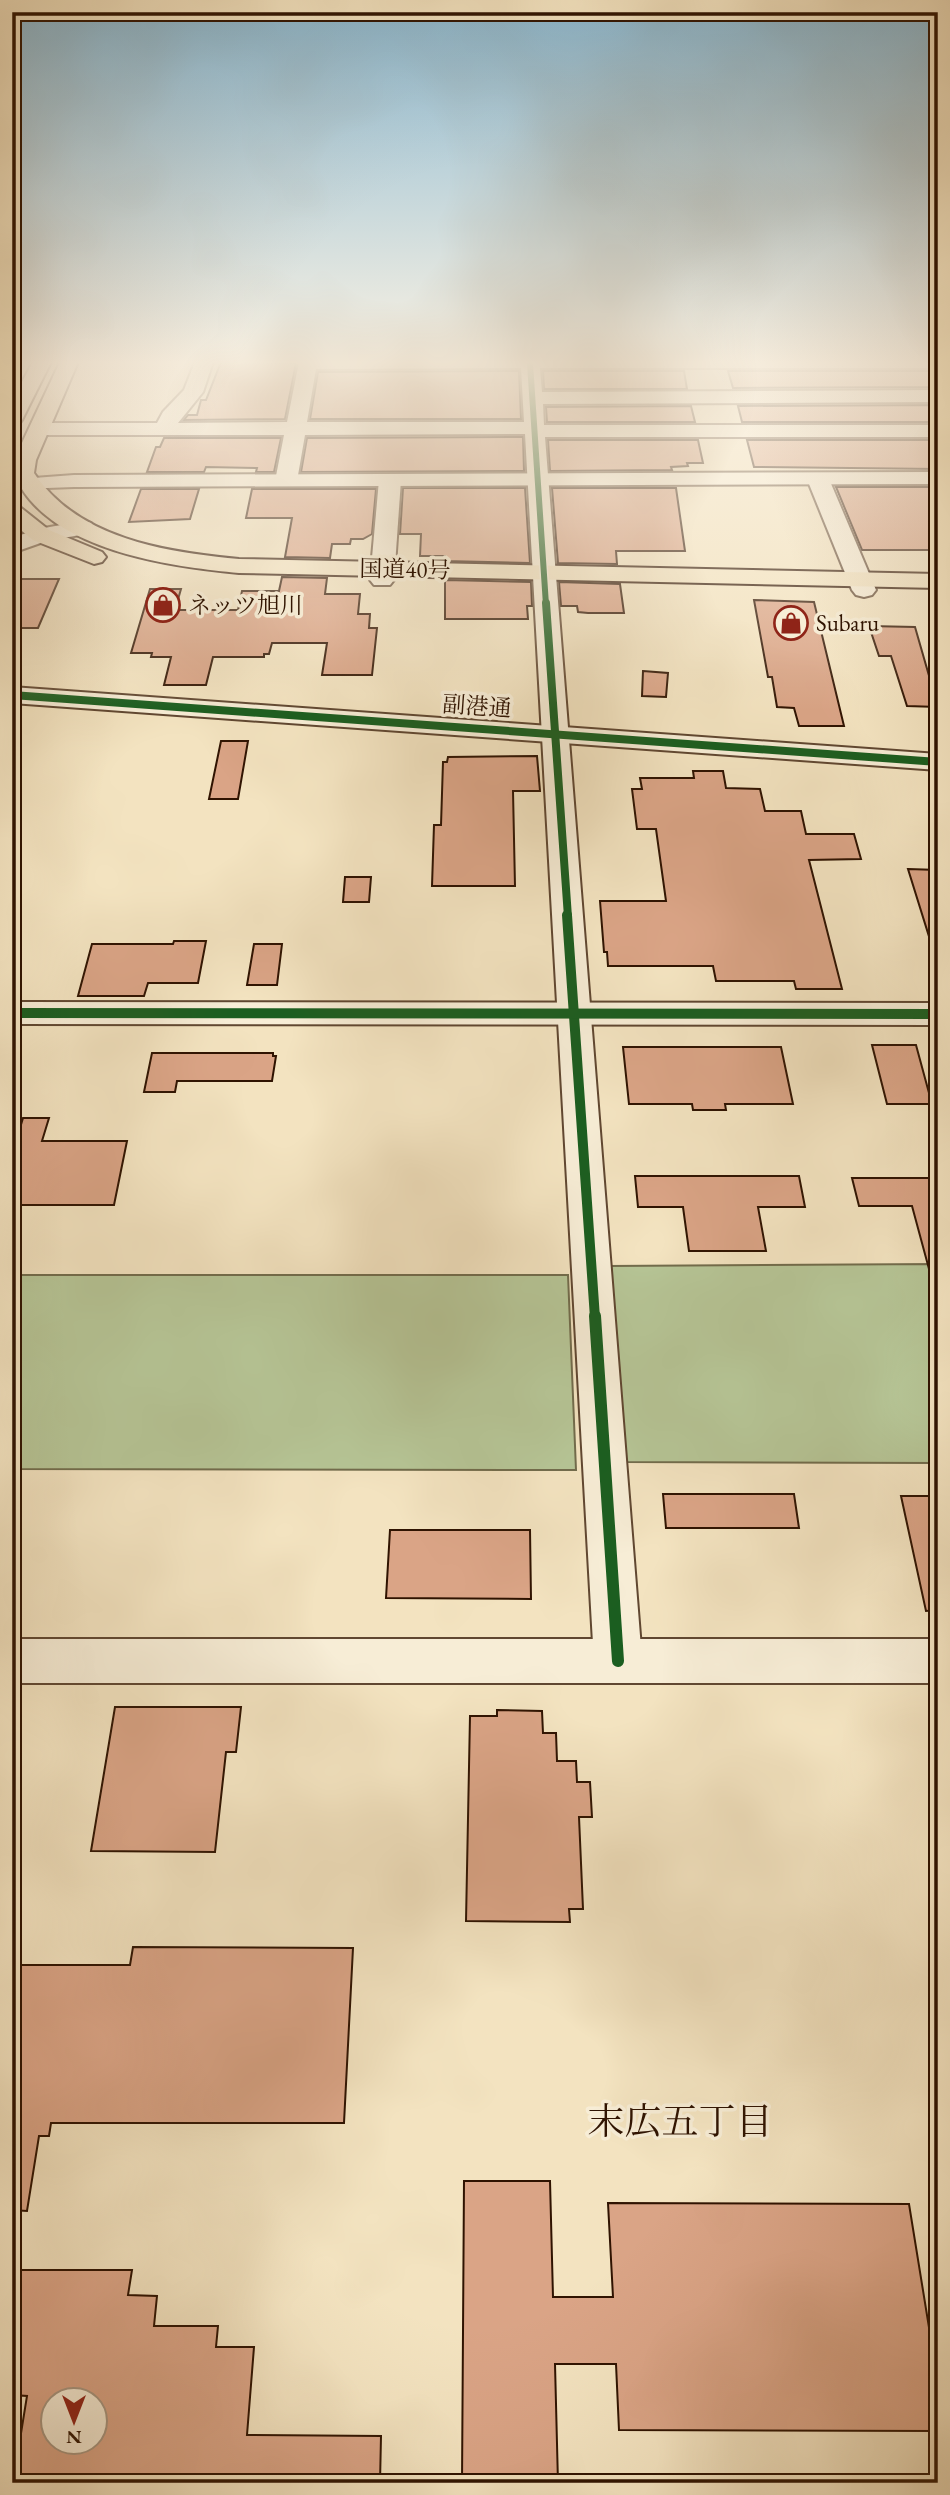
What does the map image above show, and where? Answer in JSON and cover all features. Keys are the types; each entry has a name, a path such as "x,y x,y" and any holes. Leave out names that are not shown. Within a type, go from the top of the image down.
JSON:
{"highway":[{"name":"国道40号","path":"17,483 83,528 118,544 191,562 383,574"},
{"name":"国道40号","path":"12,512 41,535 100,559 208,578 383,574 862,584 938,581"},
{"name":"国道40号","path":"862,584 938,592"}],"street":[{"path":"17,483 884,478"},
{"path":"813,479 862,584"},
{"path":"383,574 390,480"},
{"path":"538,480 618,1661"},
{"path":"41,535 59,513"},
{"path":"12,546 41,535 83,528"},
{"name":"副港通","path":"12,695 938,762"},
{"path":"12,1013 938,1014"},
{"path":"12,1661 938,1661"}],"green space":[{"path":"938,1264 938,1463 624,1462 609,1266"},
{"path":"12,1275 568,1275 576,1470 12,1469"}],"building":[{"path":"836,487 938,487 938,550 862,550"},
{"path":"403,488 525,488 530,563 445,561 445,556 420,556 421,534 400,534"},
{"path":"552,488 676,488 685,551 616,551 617,564 558,563"},
{"path":"141,489 199,489 190,519 129,522"},
{"path":"252,489 376,489 372,534 363,539 351,539 350,544 332,544 330,558 285,557 292,518 246,518"},
{"path":"282,577 327,578 325,594 360,594 358,614 370,614 369,628 377,628 372,675 322,675 327,643 272,643 269,654 264,654 264,657 213,657 206,685 164,685 171,657 131,653 150,589 181,589 175,610 238,610 242,591 279,591"},
{"path":"12,579 59,579 38,628 12,628"},
{"path":"445,580 531,582 532,606 527,606 528,619 445,619"},
{"path":"559,582 620,584 624,613 578,612 577,606 561,606"},
{"path":"754,600 814,602 844,726 799,726 794,708 777,707 772,677 768,677"},
{"path":"869,626 915,627 938,707 907,706 891,656 879,656"},
{"path":"643,671 668,673 666,697 642,696"},
{"path":"221,741 248,741 238,799 209,799"},
{"path":"537,756 540,791 513,791 515,886 432,886 434,825 441,825 443,762 447,762 448,757"},
{"path":"693,771 723,771 726,788 760,789 765,811 801,811 806,834 854,834 861,859 809,860 842,989 796,989 794,981 716,981 713,966 608,966 607,952 604,952 600,901 666,901 656,829 637,829 632,789 642,789 640,778 694,778"},
{"path":"908,869 938,870 938,945 932,946"},
{"path":"345,877 371,877 369,902 343,902"},
{"path":"174,941 206,941 198,983 148,983 144,996 78,996 92,944 173,944"},
{"path":"254,944 282,944 277,985 247,985"},
{"path":"872,1045 916,1045 932,1104 887,1104"},
{"path":"623,1047 781,1047 793,1104 725,1104 726,1110 693,1110 692,1104 629,1104"},
{"path":"152,1053 273,1053 273,1056 276,1056 272,1081 177,1081 175,1092 144,1092"},
{"path":"23,1118 49,1118 42,1141 127,1141 114,1205 12,1205 12,1155"},
{"path":"635,1176 799,1176 805,1207 758,1207 766,1251 689,1251 683,1207 638,1207"},
{"path":"852,1178 938,1178 938,1268 929,1269 912,1206 859,1206"},
{"path":"663,1494 794,1494 799,1528 666,1528"},
{"path":"901,1496 938,1496 938,1610 926,1611"},
{"path":"390,1530 530,1530 531,1599 386,1598"},
{"path":"115,1707 241,1707 236,1752 226,1752 215,1852 91,1851"},
{"path":"497,1710 542,1711 543,1733 556,1733 557,1761 576,1761 577,1782 590,1782 592,1817 579,1817 583,1909 569,1909 570,1922 466,1921 470,1716 497,1716"},
{"path":"133,1947 353,1948 344,2123 51,2123 49,2136 39,2136 27,2211 12,2210 12,1965 130,1965"},
{"path":"464,2181 550,2181 553,2297 613,2297 608,2203 909,2204 938,2383 938,2431 619,2430 616,2364 555,2364 558,2483 462,2483"},
{"path":"12,2270 132,2270 128,2295 157,2296 154,2326 218,2326 216,2347 254,2347 247,2435 381,2436 380,2483 13,2483 27,2396 12,2395"}],"cycle path":[{"path":"538,478 618,1661"},
{"path":"12,695 938,762"},
{"path":"12,1013 938,1014"}],"place":[{"name":"ネッツ旭川","path":"163,605"},
{"name":"Subaru","path":"791,623"}],"district":[{"name":"末広五丁目","path":"680,2121"}]}
